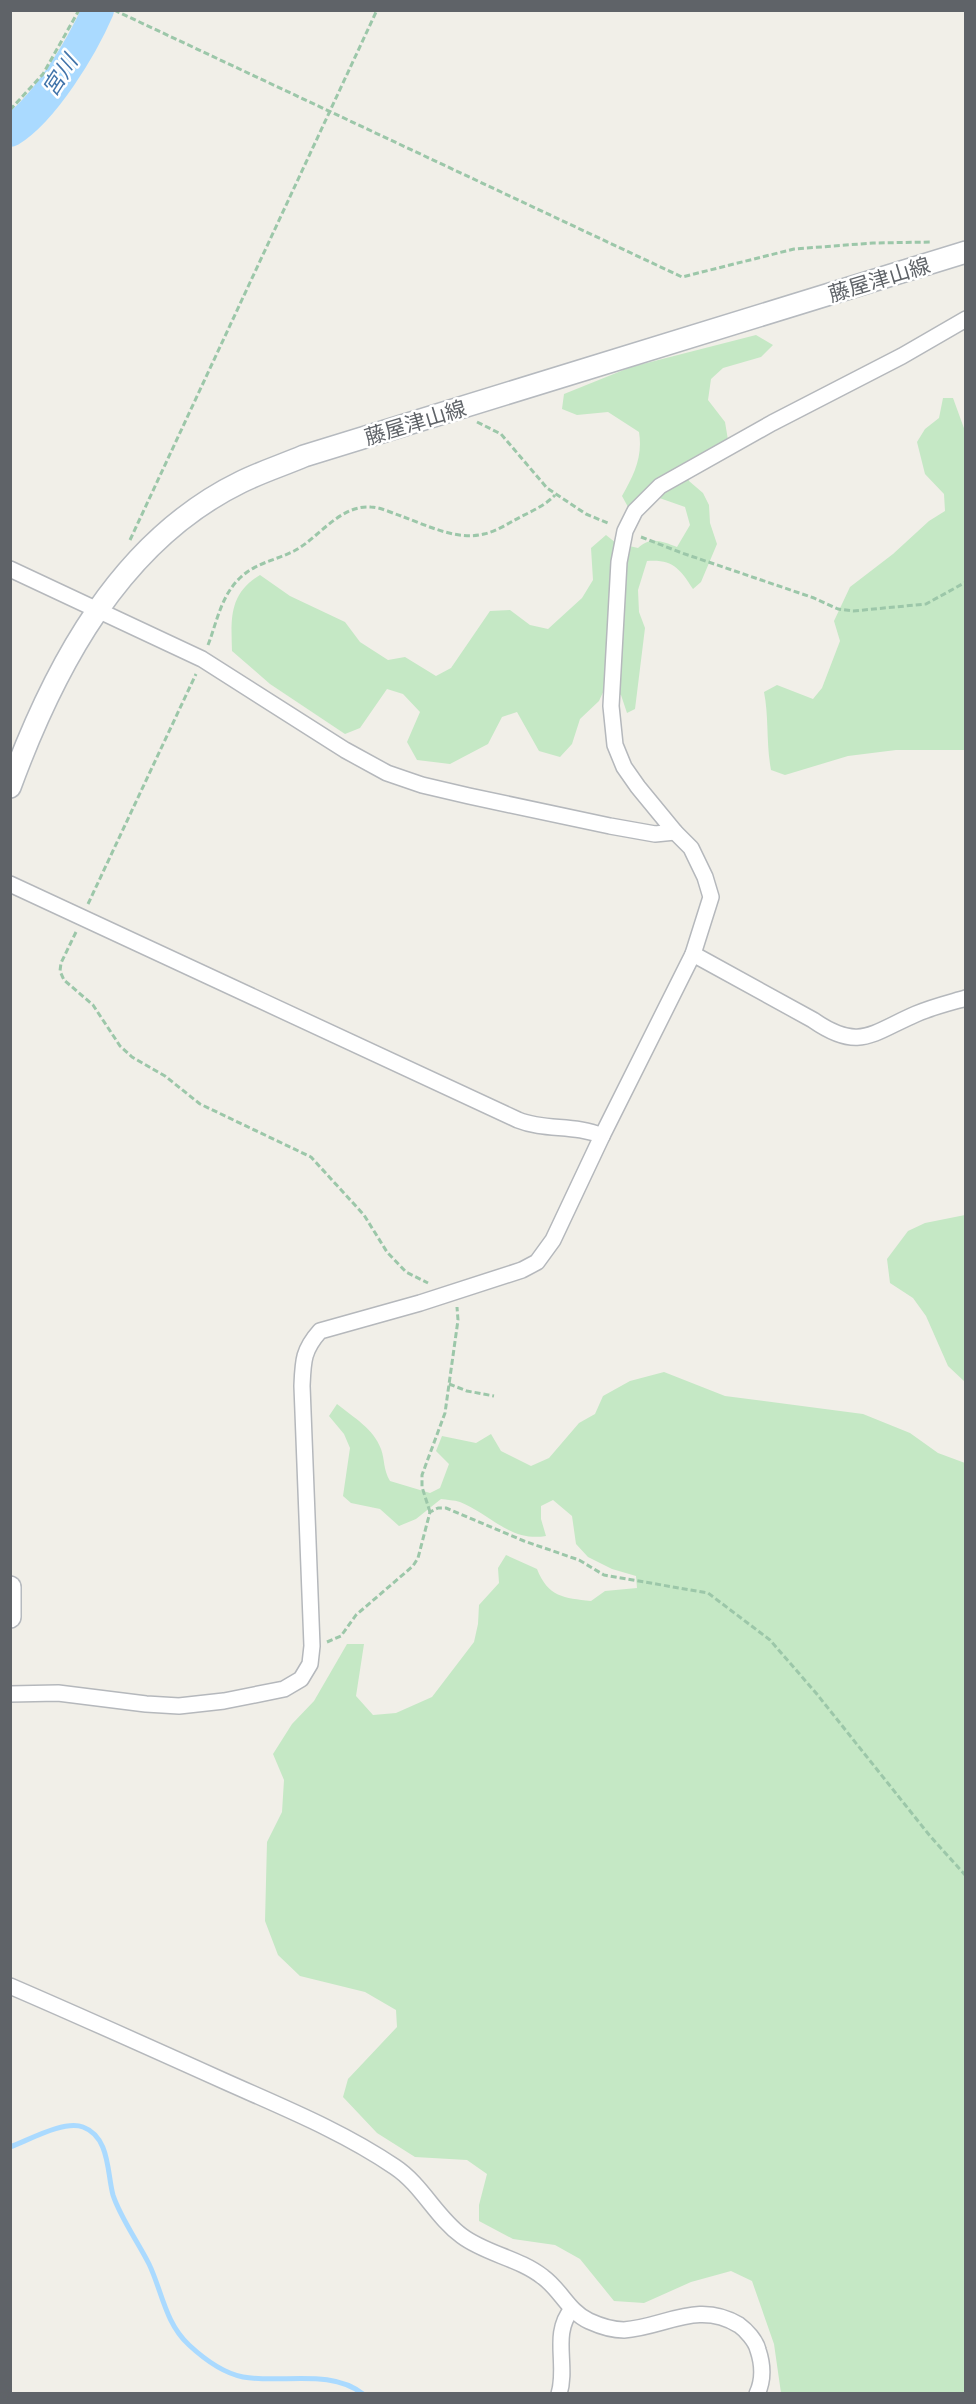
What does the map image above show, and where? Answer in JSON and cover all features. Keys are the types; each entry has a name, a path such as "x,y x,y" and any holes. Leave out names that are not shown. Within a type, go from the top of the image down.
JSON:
{"main road":[{"name":"藤屋津山線","path":"10,788 42,709 68,658 122,575 167,532 193,512 240,483 304,456 966,252"},
{"path":"10,1587 10,1617"}],"street":[{"path":"10,1694 58,1693 179,1706 224,1701 284,1689 301,1679 310,1664 312,1646 302,1386 303,1357 310,1342 320,1331 450,1293 522,1270 537,1262 554,1240 602,1136 693,954 711,897 692,848 675,832 624,767 615,745 611,706 619,562 626,531 635,511 660,486 772,423 966,320"},
{"path":"10,569 202,660 345,750 387,773 469,796 610,826 655,834 675,832"},
{"path":"10,884 529,1124 579,1128 602,1136"},
{"path":"693,954 828,1030 846,1037 857,1038 879,1032 917,1013 966,998"},
{"path":"10,1986 323,2125 358,2145 404,2174 461,2235 476,2245 546,2278 572,2310 601,2327 624,2330 707,2313 731,2320 744,2329 758,2346 763,2369 757,2394"},
{"path":"559,2394 562,2373 560,2340 562,2325 572,2310"}],"path":[{"path":"10,110 44,74 79,10"},
{"path":"122,575 120,564 153,486 377,10"},
{"path":"115,11 682,277 794,249 873,243 937,242"},
{"path":"464,407 474,420 501,434 547,488 586,514 682,554 814,598 838,609 853,611 926,604 966,582"},
{"path":"312,1646 341,1636 356,1615 413,1566 421,1549 430,1512 422,1487 422,1475 445,1413 458,1320 457,1307 450,1293 406,1272 387,1252 364,1215 311,1157 200,1104 165,1076 132,1058 120,1046 93,1005 64,980 60,971 61,963 202,660 224,597 241,576 263,563 292,552 350,510 371,507 442,531 472,537 502,527 548,502 555,495"},
{"path":"449,1384 467,1391 494,1396"},
{"path":"430,1512 438,1508 446,1508 524,1541 579,1560 604,1575 708,1593 770,1640 816,1693 930,1836 966,1876"}],"green space":[{"path":"756,335 773,345 761,357 723,368 711,379 708,400 725,422 728,440 690,463 689,481 703,493 709,505 710,523 717,544 701,582 693,589 675,567 663,562 647,561 638,590 639,612 645,628 635,709 627,713 621,695 605,688 599,701 580,719 572,744 560,757 539,751 517,712 502,717 488,744 450,764 417,760 407,742 420,712 403,694 387,689 360,728 345,734 270,684 232,651 232,617 237,599 242,590 260,575 290,596 345,622 360,642 388,660 405,657 436,676 451,668 490,611 510,610 530,625 548,629 582,598 593,580 591,548 606,535 616,543 638,548 652,541 677,547 690,525 685,507 648,494 628,507 622,496 639,458 639,432 608,412 577,415 562,409 564,394 631,367"},
{"path":"943,398 953,398 965,431 965,750 896,750 848,756 785,775 771,770 764,692 777,685 813,699 822,688 840,641 834,621 850,587 893,554 929,521 945,511 944,494 925,474 917,442 925,429 939,418"},
{"path":"966,1215 965,1382 948,1366 926,1316 913,1298 890,1283 887,1259 908,1231 925,1223"},
{"path":"664,1372 725,1396 863,1414 910,1433 938,1453 965,1463 965,2393 781,2393 774,2344 752,2281 731,2271 691,2282 644,2303 614,2301 580,2259 555,2245 513,2239 479,2221 479,2205 487,2174 467,2160 415,2157 377,2133 343,2097 348,2079 397,2027 396,2010 365,1992 300,1976 278,1955 265,1921 267,1842 282,1812 284,1780 273,1754 292,1724 314,1701 347,1644 364,1644 356,1696 373,1715 396,1713 432,1697 474,1642 479,1605 499,1583 498,1568 506,1555 537,1569 552,1591 565,1597 591,1601 605,1591 637,1588 636,1576 612,1569 588,1557 576,1544 572,1516 553,1500 541,1506 541,1519 546,1536 533,1537 511,1531 471,1507 455,1501 441,1499 416,1519 399,1526 380,1509 351,1503 343,1496 350,1448 344,1434 329,1416 337,1404 362,1424 378,1442 390,1481 430,1493 440,1488 449,1464 436,1451 442,1436 476,1443 491,1434 501,1451 531,1466 549,1458 579,1423 595,1414 603,1396 630,1381"}],"waterway":[{"name":"宮川","path":"10,131 23,121 49,93 72,59 98,10"},
{"path":"10,2147 66,2126 83,2127 92,2132 103,2147 116,2203 149,2264 174,2327 189,2345 207,2360 221,2369 243,2377 336,2381 363,2394"}]}
